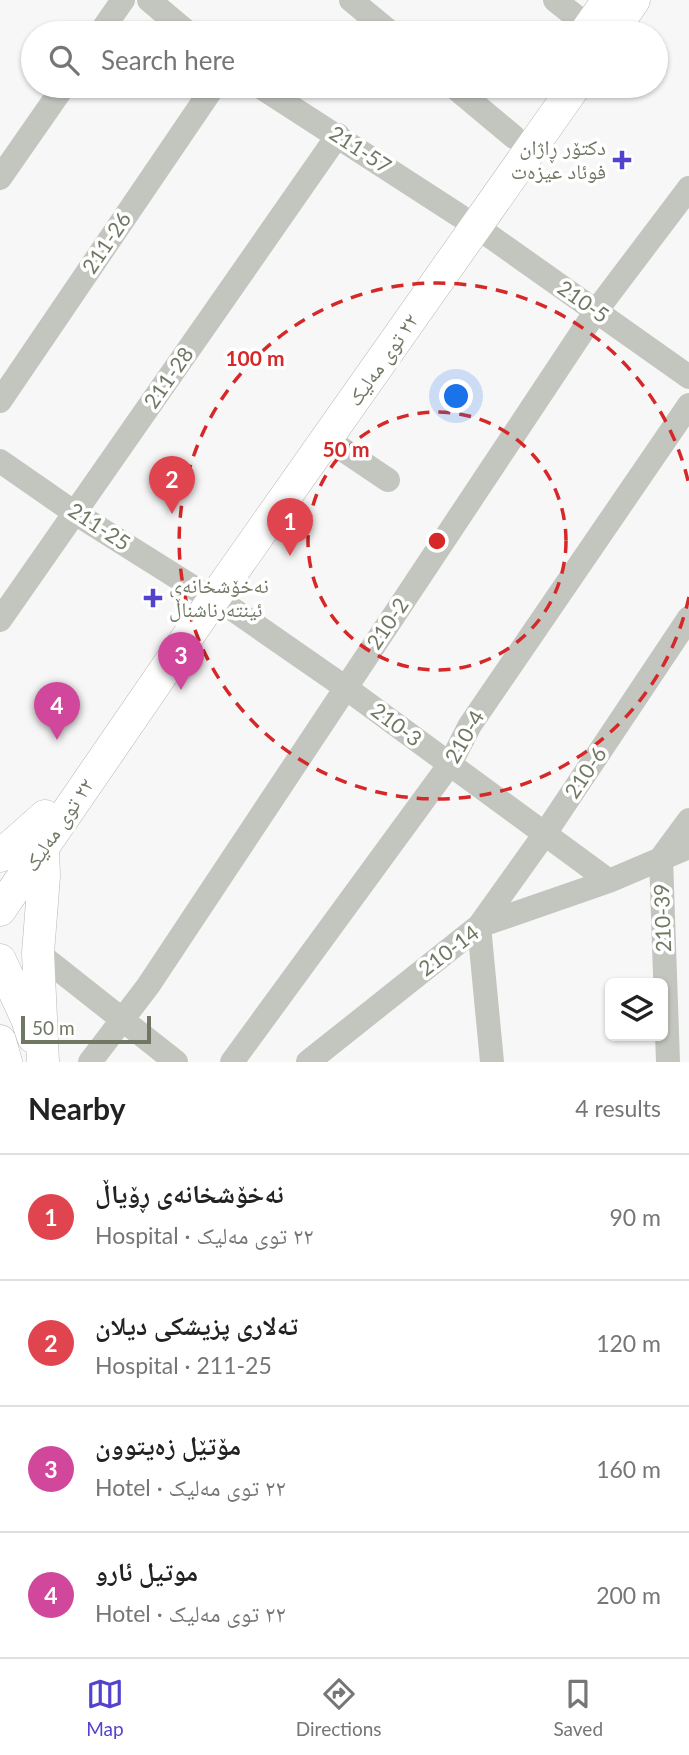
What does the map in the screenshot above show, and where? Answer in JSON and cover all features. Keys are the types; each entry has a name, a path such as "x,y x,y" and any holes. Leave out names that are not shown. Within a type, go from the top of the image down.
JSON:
{"main road":[{"path":"599,21 608,0"},
{"path":"608,21 634,0"},
{"name":"٢٢ توی مەلیک","path":"0,911 43,849 207,594 327,439 468,222 514,137 541,98"},
{"name":"٢٢ توی مەلیک","path":"0,890 45,816 207,594 468,222 566,98"},
{"path":"0,856 45,816"},
{"path":"42,1062 38,953 44,876 43,849"},
{"path":"0,960 27,1019 42,1062"},
{"path":"0,1041 6,1062"}],"street":[{"path":"108,21 123,0"},
{"path":"149,0 174,21"},
{"path":"351,0 376,21"},
{"path":"555,0 582,21"},
{"path":"0,178 56,98"},
{"name":"211-26","path":"0,401 206,98"},
{"name":"211-57","path":"278,98 468,222"},
{"path":"467,98 514,137"},
{"name":"211-28","path":"0,620 338,135"},
{"name":"210-2","path":"90,1062 148,986 596,312 689,188"},
{"name":"210-5","path":"468,222 689,377"},
{"name":"210-4","path":"232,1062 450,764 470,725 689,405"},
{"path":"327,439 388,480"},
{"name":"211-25","path":"0,461 75,513 207,594"},
{"name":"210-3","path":"207,594 346,688 608,881"},
{"name":"210-6","path":"479,926 544,835 689,618"},
{"path":"661,858 689,820"},
{"name":"210-14","path":"308,1062 479,926 608,881 689,847"},
{"name":"210-39","path":"661,858 668,1062"},
{"path":"479,926 492,1062"},
{"path":"38,953 176,1062"}],"place":[{"name":"دکتۆر ڕاژان فوئاد عیزەت","path":"622,160"},
{"name":"تەلاری پزیشکی دیلان","path":"172,514"},
{"name":"نەخۆشخانەی ڕۆیاڵ","path":"290,556"},
{"name":"نەخۆشخانەی ئینتەرناشناڵ","path":"153,598"},
{"name":"مۆتێل زەیتوون","path":"181,690"},
{"name":"موتیل ئارو","path":"57,740"}]}
